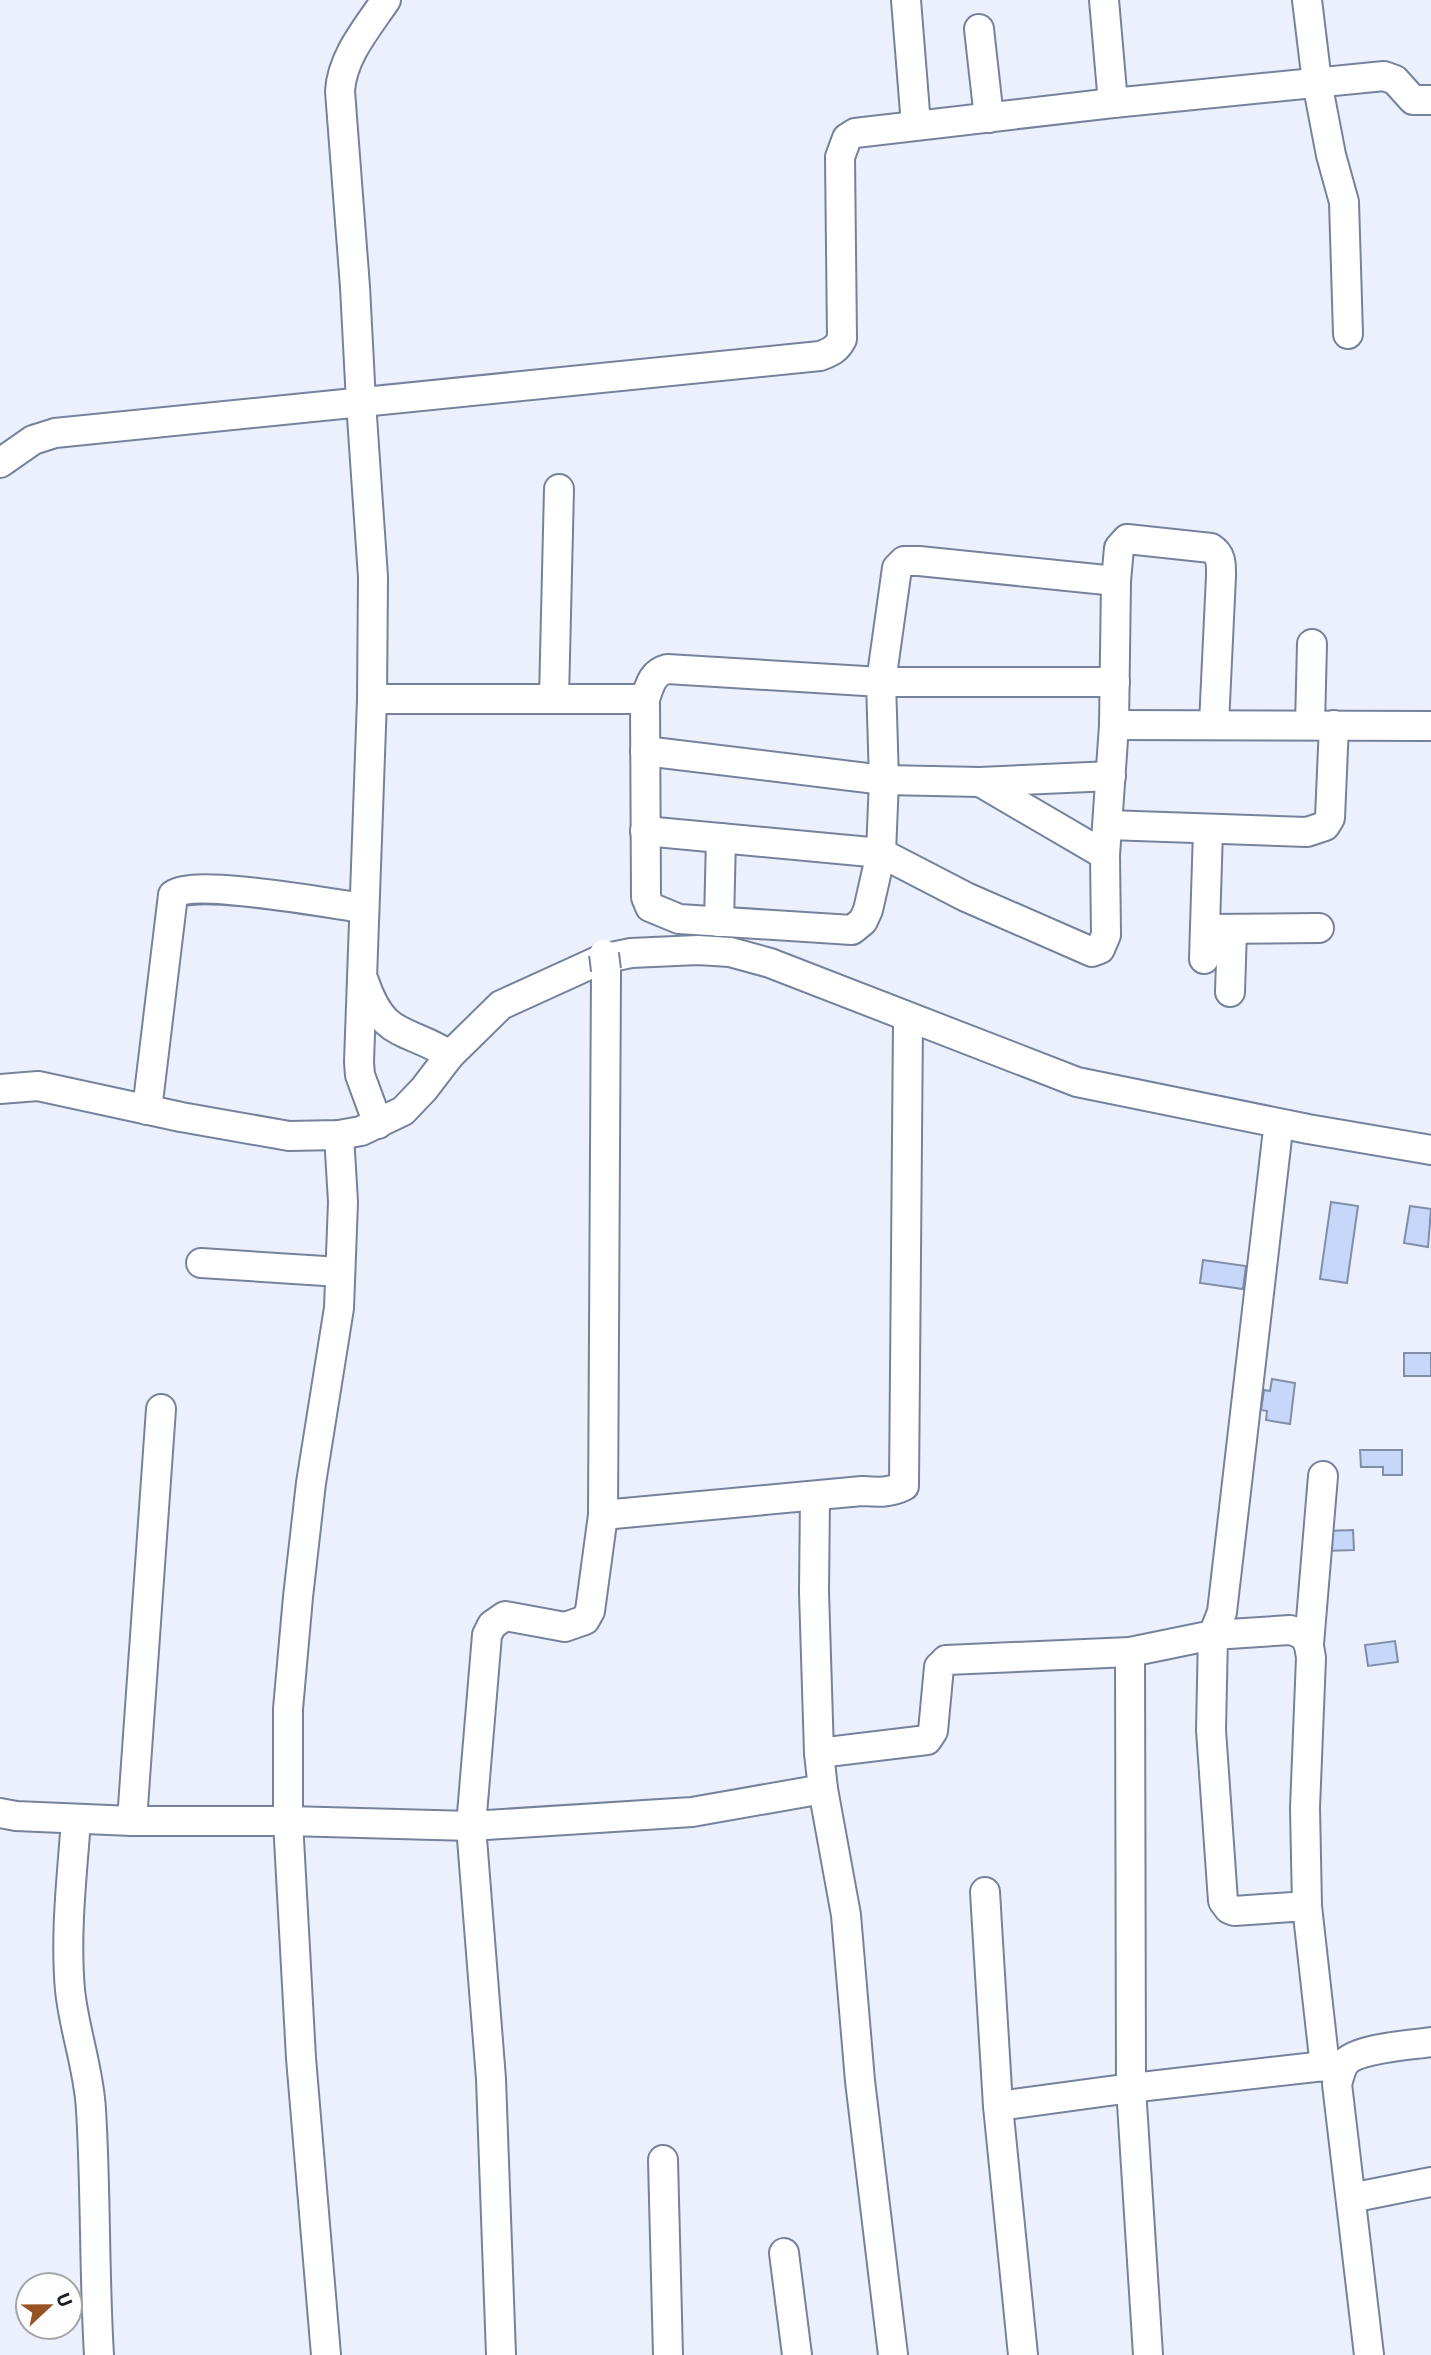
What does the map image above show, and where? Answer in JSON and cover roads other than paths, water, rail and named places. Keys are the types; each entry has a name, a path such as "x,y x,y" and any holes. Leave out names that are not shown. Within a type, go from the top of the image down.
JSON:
{"street":[{"path":"378,1124 360,1075 359,1062 372,699 373,577 340,91 345,68 368,24 386,0"},
{"path":"906,0 916,125"},
{"path":"1104,0 1114,103"},
{"path":"1307,0 1317,82 1331,155 1344,202 1348,334"},
{"path":"979,29 989,118"},
{"path":"0,463 46,434 820,356 831,352 838,347 842,339 840,157 847,138 855,133 1114,103 1390,77 1413,100 1431,100"},
{"path":"554,698 559,489"},
{"path":"645,831 881,853 966,897 1092,952 1100,949 1106,935 1105,855 1114,724 1116,581 1119,548 1126,539 1211,548 1221,560 1214,724"},
{"path":"1115,682 881,682 667,669 659,671 653,677 645,699 646,897 650,906 679,919 719,922 852,930 863,921 881,853 884,780 881,682 897,568 904,561 1116,581"},
{"path":"1108,825 1307,832 1325,827 1330,818 1312,644"},
{"path":"372,699 645,699"},
{"path":"1114,724 1431,726"},
{"path":"645,751 884,780 981,782 1111,776"},
{"path":"981,782 1105,855"},
{"path":"1208,830 1218,929 1230,992"},
{"path":"719,922 721,838"},
{"path":"147,1110 173,895 179,890 242,891 363,908"},
{"path":"1218,929 1319,928"},
{"path":"1204,959 1218,929"},
{"path":"0,1089 38,1086 147,1110 289,1136 339,1135 361,1131 403,1111 450,1055 501,1005 631,953 670,950 730,952 771,962 806,975 1077,1082 1308,1129 1431,1150"},
{"path":"605,964 651,966 711,962 749,967 786,977 1076,1087 1129,1104 1431,1170"},
{"path":"500,2355 491,2079 471,1826 487,1635 492,1625 505,1616 565,1627 585,1620 590,1611 603,1515 605,964"},
{"path":"361,973 372,1002 386,1024 430,1042 450,1055"},
{"path":"603,1515 862,1491 882,1493 904,1486 908,1023"},
{"path":"326,2355 300,2058 288,1821 288,1709 311,1483 339,1308 343,1202 339,1135"},
{"path":"1277,1138 1222,1612 1213,1634 1211,1730 1223,1901 1234,1911 1307,1906"},
{"path":"201,1263 340,1272"},
{"path":"132,1821 161,1409"},
{"path":"1323,1476 1309,1644 1311,1658 1306,1808 1307,1906 1335,2065 1351,2198 1362,2354"},
{"path":"815,1496 814,1592 819,1753 846,1915 860,2081 893,2355"},
{"path":"819,1753 927,1740 933,1731 939,1667 946,1660 1130,1652 1213,1634 1290,1630 1301,1632 1309,1644"},
{"path":"1130,1652 1130,2088 1148,2355"},
{"path":"0,1813 132,1821 288,1821 471,1826 692,1812 823,1789"},
{"path":"76,1819 67,1953 73,2014 85,2064 91,2107 99,2355"},
{"path":"985,1892 998,2106 1023,2355"},
{"path":"998,2106 1335,2065 1368,2052 1431,2042"},
{"path":"663,2160 668,2355"},
{"path":"1351,2198 1431,2182"},
{"path":"784,2253 797,2355"}]}
